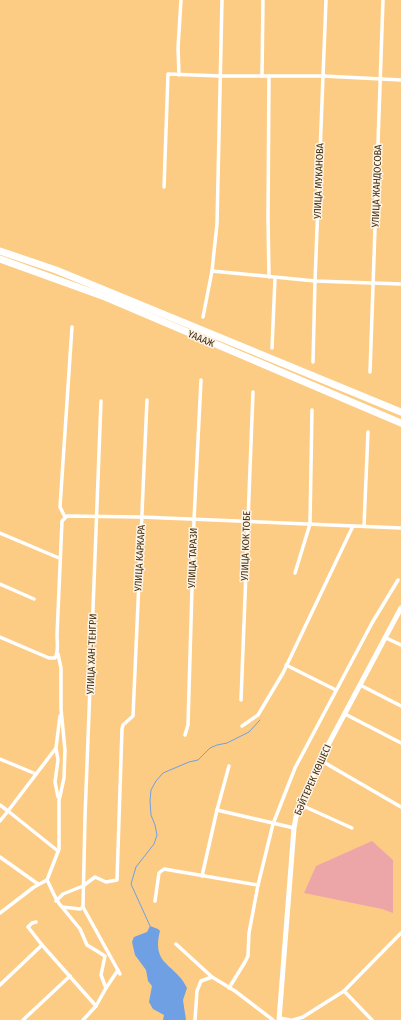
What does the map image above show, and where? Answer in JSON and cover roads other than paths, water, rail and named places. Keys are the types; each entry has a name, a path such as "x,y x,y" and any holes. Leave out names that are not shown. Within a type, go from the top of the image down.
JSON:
{"highway":[{"name":"ҮАААЖ","path":"0,251 56,270 401,412"},
{"name":"ҮАААЖ","path":"0,259 105,297 401,423"}],"street":[{"path":"179,75 178,48 181,0"},
{"path":"204,317 212,271 217,224 222,0"},
{"path":"262,76 263,0"},
{"name":"УЛИЦА МУКАНОВА","path":"313,362 326,0"},
{"name":"УЛИЦА ЖАНДОСОВА","path":"370,372 383,0"},
{"path":"164,187 168,74 220,76 323,76 401,80"},
{"path":"269,76 269,277"},
{"path":"212,271 315,281 401,284"},
{"path":"272,348 275,278"},
{"path":"65,517 60,507 72,327"},
{"name":"УЛИЦА ТАРАЗИ","path":"185,735 188,725 194,520 201,380"},
{"name":"УЛИЦА КОК ТОБЕ","path":"241,700 253,392"},
{"name":"УЛИЦА КАРКАРА","path":"83,886 95,878 106,882 117,880 122,729 123,725 133,716 147,400"},
{"name":"УЛИЦА ХАН-ТЕНГРИ","path":"83,907 84,817 101,401"},
{"path":"295,573 310,524 312,410"},
{"path":"364,526 368,432"},
{"path":"65,517 141,517 401,528"},
{"path":"59,801 64,778 65,750 61,709 61,668 57,635 62,521 65,517"},
{"path":"242,726 258,715 286,665 353,526"},
{"path":"0,533 60,558"},
{"path":"229,988 248,956 249,933 258,885 273,824 295,768 372,623 398,580"},
{"path":"0,584 34,599"},
{"name":"БӘЙТЕРЕК КӨШЕСІ","path":"290,1020 280,1019 296,817 320,760 401,608"},
{"path":"0,638 49,658 55,658 58,653"},
{"path":"386,638 401,645"},
{"path":"286,665 336,690"},
{"path":"360,685 401,706"},
{"path":"0,913 38,884 47,880 58,851 59,801 56,782 58,760 56,748 61,709"},
{"path":"345,714 401,743"},
{"path":"0,821 56,748"},
{"path":"0,759 36,774"},
{"path":"320,760 401,806"},
{"path":"202,876 229,766"},
{"path":"0,804 58,851"},
{"path":"301,805 352,828"},
{"path":"217,810 294,828"},
{"path":"0,857 38,884"},
{"path":"155,902 159,873 164,869 258,885"},
{"path":"47,880 56,901 80,930 87,945 105,956 101,975 106,988"},
{"path":"56,901 64,894 83,886"},
{"path":"62,907 80,909 83,907 119,972 106,988 96,1006 83,1020"},
{"path":"36,922 32,923 28,927 96,1006"},
{"path":"293,1020 303,1017 344,991 401,933"},
{"path":"176,944 212,977 273,1020"},
{"path":"0,985 42,945"},
{"path":"23,1020 70,976"},
{"path":"195,1020 197,991 201,981 212,977"},
{"path":"344,991 372,1020"}],"water":[{"path":"150,926 160,931 158,942 161,958 176,973 187,988 183,1000 186,1020 163,1020 164,1015 153,1009 149,1002 152,986 148,981 146,970 135,955 132,942 134,937 147,932"}],"waterway":[{"path":"150,926 131,884 136,867 154,844 157,835 151,815 151,790 163,773 189,762 198,760 210,748 227,743 249,732 260,720"}]}
